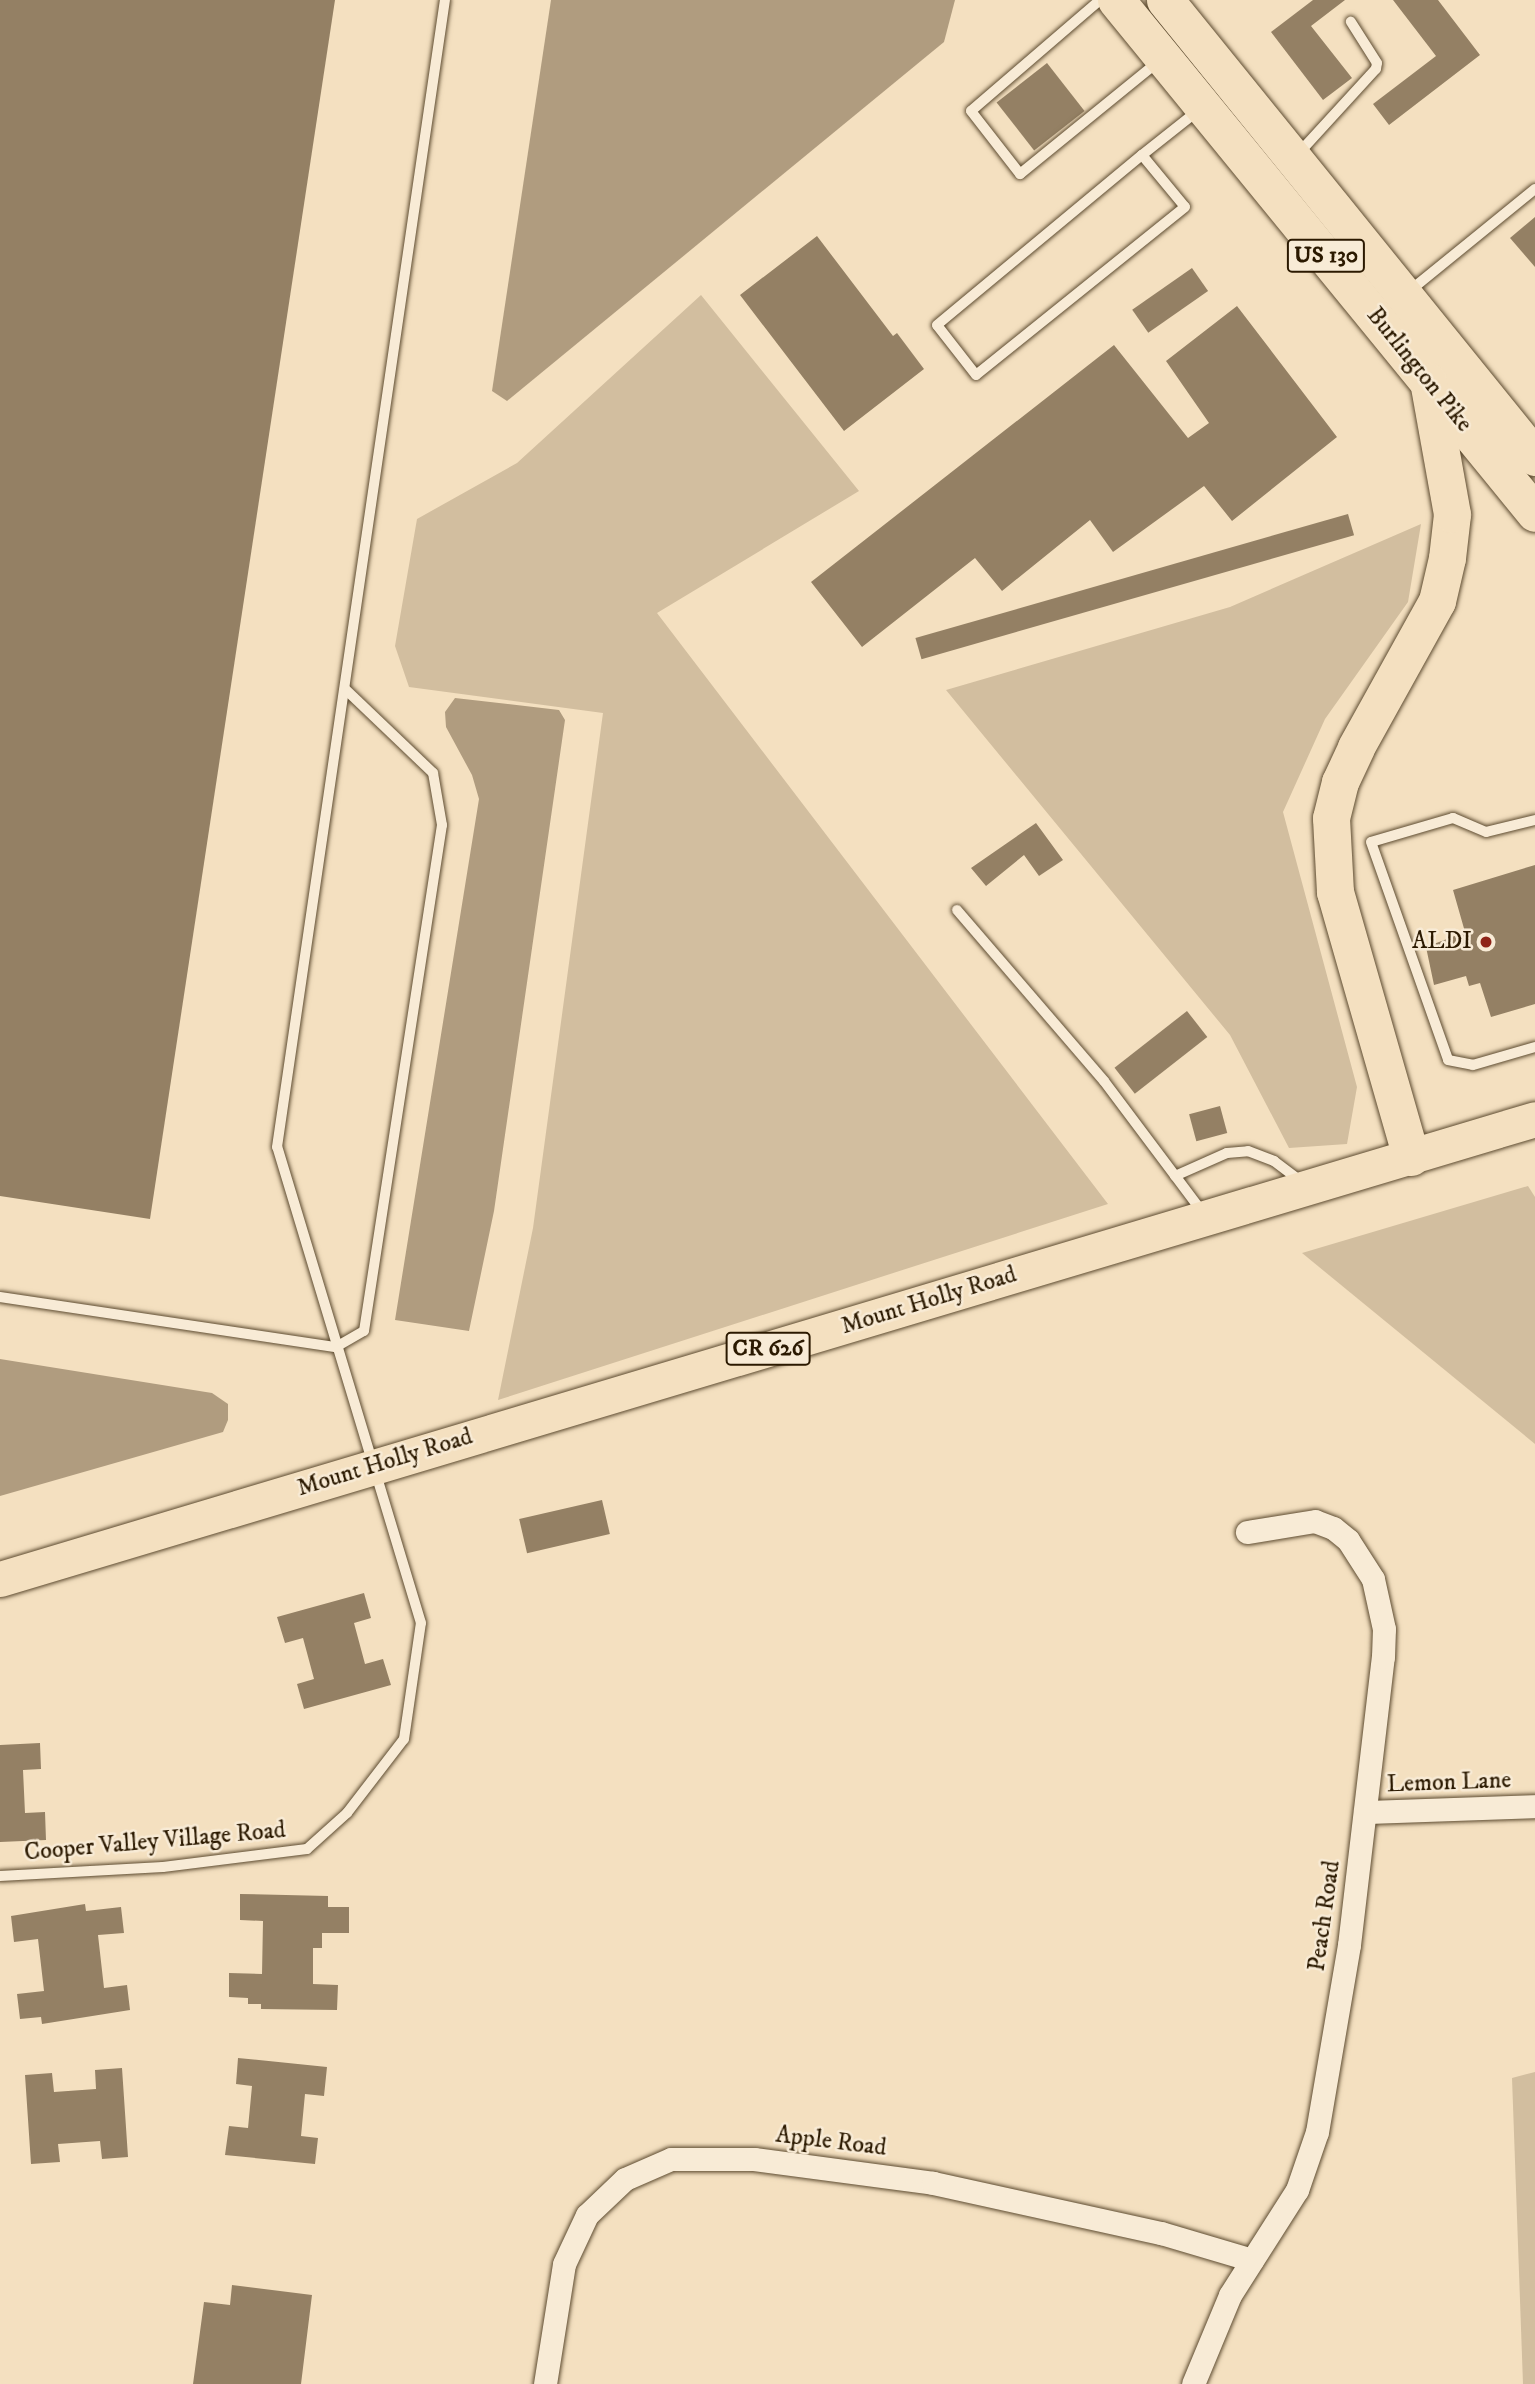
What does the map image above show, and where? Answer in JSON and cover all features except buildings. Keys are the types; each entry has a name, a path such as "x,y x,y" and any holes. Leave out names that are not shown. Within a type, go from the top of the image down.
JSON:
{"highway":[{"name":"Burlington Pike","path":"1116,0 1535,513"},
{"name":"Burlington Pike","path":"1165,0 1535,457"},
{"path":"1411,1157 1335,892 1331,818 1356,747 1437,601 1447,558 1451,514 1428,381"}],"main road":[{"name":"Mount Holly Road","path":"0,1579 1535,1119"}],"street":[{"name":"Peach Road","path":"1193,2384 1216,2322 1297,2190 1317,2132 1336,2040 1383,1657 1384,1629 1373,1579 1363,1558 1333,1528 1296,1521 1247,1532"},
{"name":"Lemon Lane","path":"1365,1812 1535,1806"},
{"name":"Apple Road","path":"545,2384 564,2264 587,2215 625,2179 671,2159 766,2160 933,2183 1161,2233 1252,2260"}],"lane":[{"name":"Cooper Valley Village Road","path":"0,1876 211,1862 307,1849 347,1813 404,1739 421,1623 277,1147 445,0"},
{"path":"1100,0 971,111 1020,174 1163,57"},
{"path":"1293,159 1376,69 1377,63 1351,22"},
{"path":"1142,155 1185,207 976,375 937,325 1142,155 1203,106"},
{"path":"1404,295 1535,188"},
{"path":"0,1297 336,1347 364,1331 442,825 433,773 346,690"},
{"path":"1535,820 1486,832 1453,818 1371,842 1448,1060 1474,1065 1535,1047"},
{"path":"957,910 1104,1082 1206,1218"},
{"path":"1175,1176 1227,1153 1248,1151 1274,1161 1309,1187"}],"shaded area":[{"path":"551,0 955,0 944,42 507,401 492,391"},
{"path":"701,295 859,491 657,613 1108,1204 498,1400 533,1228 603,713 409,687 395,646 417,519 517,463"},
{"path":"1421,524 1408,602 1325,719 1283,812 1357,1087 1347,1144 1289,1148 1230,1035 946,690 1230,607"},
{"path":"455,698 559,710 565,720 494,1211 469,1331 395,1320 479,799 472,775 446,727 445,712"},
{"path":"1528,1186 1535,1197 1535,1444 1302,1253"},
{"path":"0,1359 212,1393 228,1404 228,1420 223,1432 0,1496"},
{"path":"1535,2072 1535,2384 1523,2384 1512,2078"}],"place":[{"name":"ALDI","path":"1486,942"}]}
